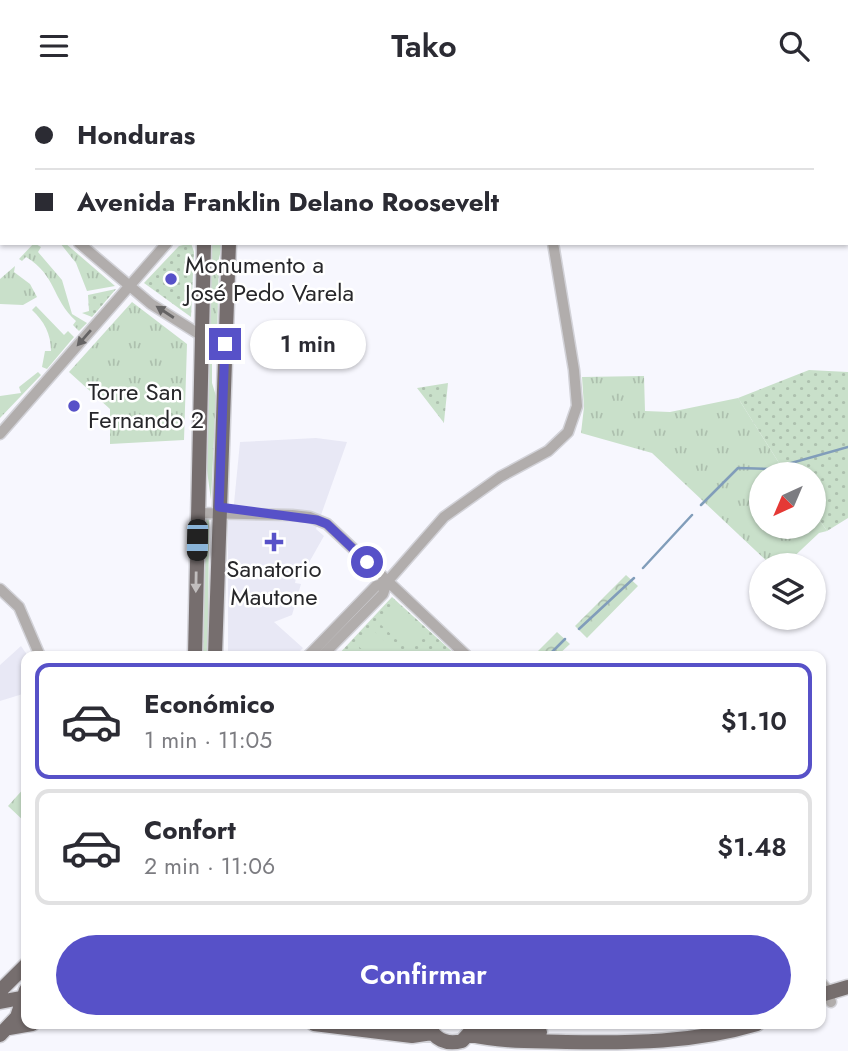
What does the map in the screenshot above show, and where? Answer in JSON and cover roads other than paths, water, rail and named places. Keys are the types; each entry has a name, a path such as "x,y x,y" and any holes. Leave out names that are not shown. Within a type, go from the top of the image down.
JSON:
{"main road":[{"path":"195,651 204,245"},
{"path":"215,651 229,245"},
{"path":"202,336 214,343 215,380 222,392"},
{"path":"0,991 21,970"},
{"path":"826,994 848,987"},
{"path":"826,995 848,997"},
{"path":"0,1002 21,996"},
{"path":"5,1032 21,1007"},
{"path":"355,1029 438,1037 460,1042 472,1029 502,1042 677,1041 733,1029"},
{"path":"512,1029 611,1042 694,1029"}],"street":[{"path":"81,245 129,287 202,336"},
{"path":"0,433 165,245"},
{"path":"327,651 383,594 387,582 444,517 500,477 548,450 568,432 574,418 576,394 553,245"},
{"path":"197,510 310,517 327,524 462,651"},
{"path":"313,651 376,586 387,582"},
{"path":"0,589 19,607 38,651"}],"waterway":[{"path":"701,505 738,468 770,469 848,447"},
{"path":"643,568 692,515"},
{"path":"579,629 634,578"},
{"path":"553,651 565,639"}],"place":[{"name":"Monumento a José Pedo Varela","path":"171,279"},
{"name":"Torre San Fernando 2","path":"74,406"},
{"name":"Sanatorio Mautone","path":"274,542"}]}
